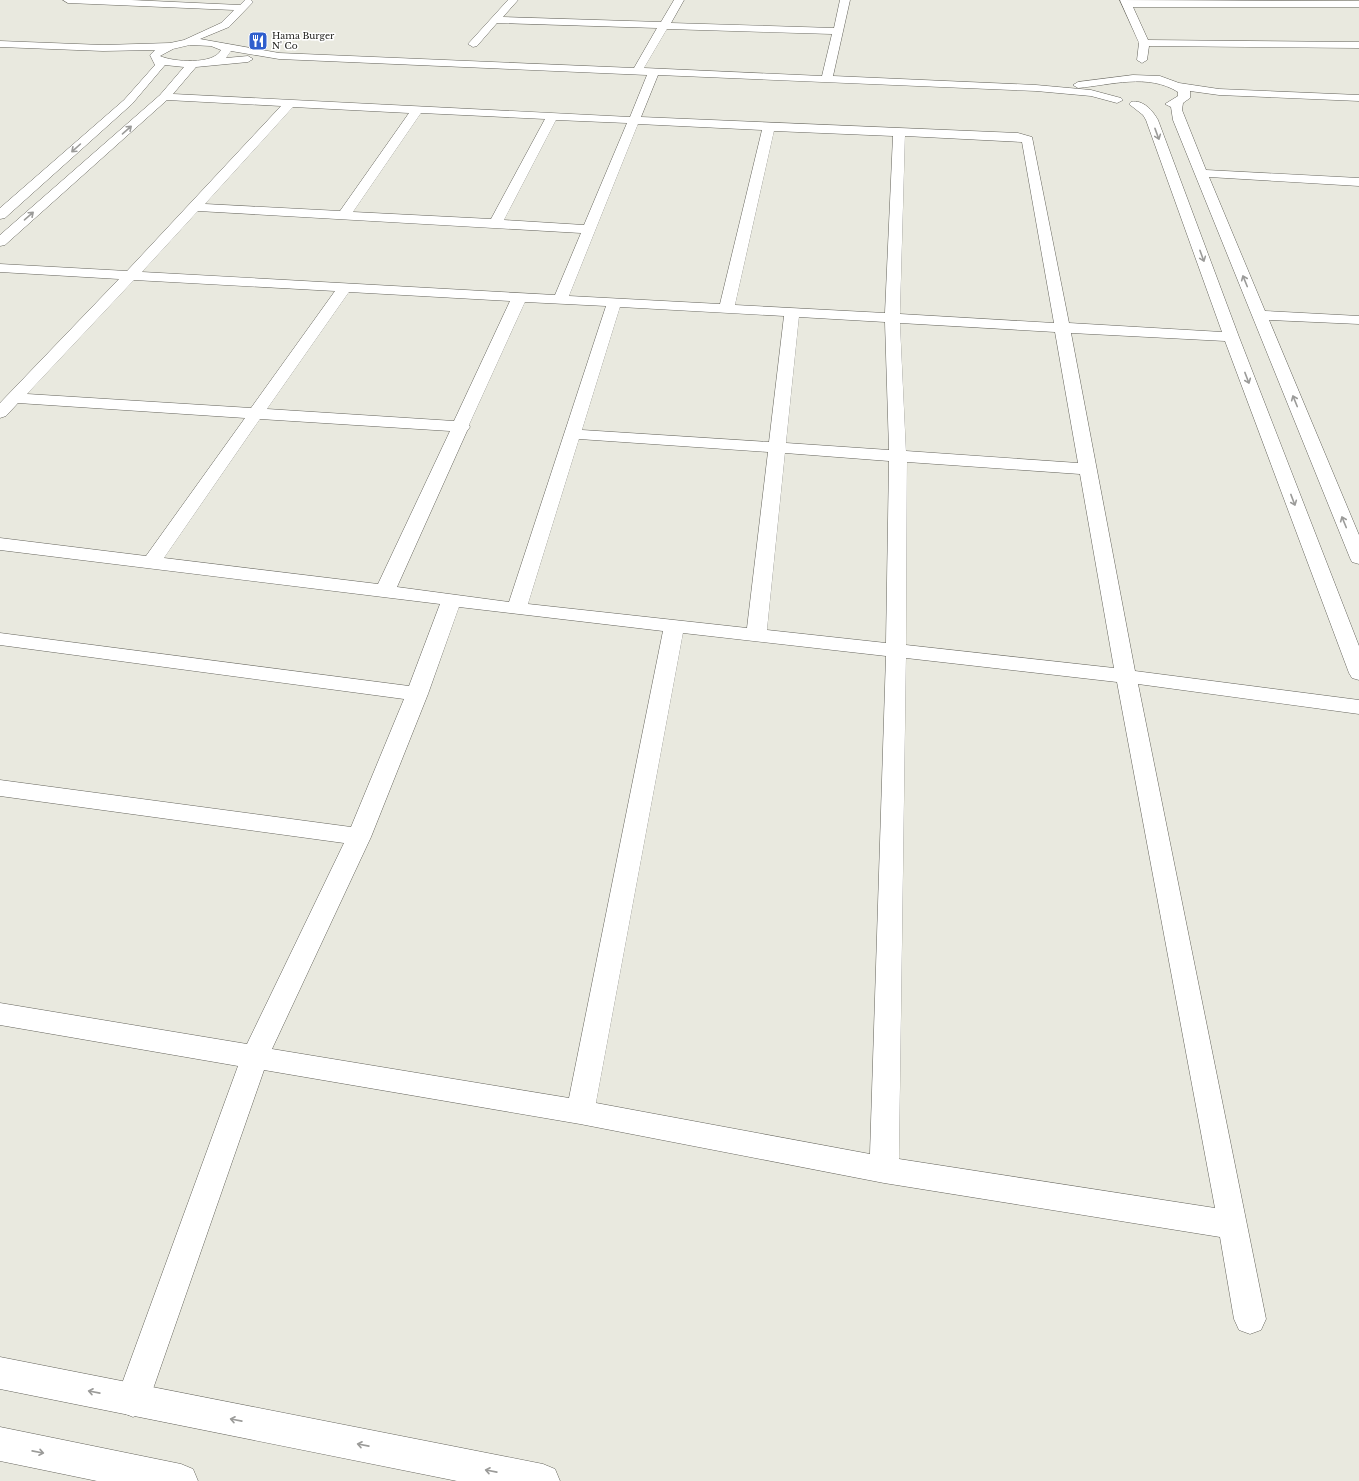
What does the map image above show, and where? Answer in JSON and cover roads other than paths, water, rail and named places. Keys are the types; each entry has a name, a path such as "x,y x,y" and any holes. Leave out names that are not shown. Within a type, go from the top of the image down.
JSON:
{"street":[{"path":"68,0 243,8"},
{"path":"0,215 128,102 160,64 157,59 158,52 225,25 251,0"},
{"path":"473,44 513,0"},
{"path":"637,71 679,0"},
{"path":"827,79 845,0"},
{"path":"1162,81 1148,64 1144,43 1126,2 1359,4"},
{"path":"496,20 837,31"},
{"path":"221,46 225,25"},
{"path":"0,44 103,48 174,45 199,42 279,56"},
{"path":"1144,43 1359,45"},
{"path":"0,242 164,98 198,63 224,55 226,49 221,46"},
{"path":"103,48 157,59 173,64 279,56 1036,88 1091,93 1135,104 1159,105 1218,96 1267,94"},
{"path":"1117,100 1105,93 1103,87 1115,80 1130,67 1148,64"},
{"path":"560,300 654,72"},
{"path":"1036,88 1137,78 1162,81 1177,86 1219,92 1359,98"},
{"path":"1177,86 1184,91 1186,95 1179,102 1176,110 1179,120 1359,558"},
{"path":"164,98 635,121 1018,137 1028,140 1126,676 1250,1319"},
{"path":"0,413 195,207 289,104"},
{"path":"1135,104 1148,113 1152,120 1231,337 1359,673"},
{"path":"344,215 417,110"},
{"path":"495,224 552,116"},
{"path":"726,310 769,127"},
{"path":"884,1170 896,652 898,456 892,319 899,133"},
{"path":"1202,173 1359,182"},
{"path":"195,207 590,228"},
{"path":"0,268 792,314 1231,337"},
{"path":"151,563 344,288"},
{"path":"385,591 462,427 519,298"},
{"path":"517,609 614,304"},
{"path":"756,636 792,314"},
{"path":"1259,315 1359,320"},
{"path":"14,398 462,427"},
{"path":"573,434 1089,469"},
{"path":"0,544 674,628 1126,676 1359,706"},
{"path":"133,1400 255,1056 359,838 417,694 452,600"},
{"path":"580,1112 674,628"},
{"path":"0,639 417,694"},
{"path":"0,788 359,838"},
{"path":"0,1014 580,1112 884,1170 1233,1225"},
{"path":"0,1373 543,1481"},
{"path":"0,1444 111,1474 181,1481"}],"place":[{"name":"Hama Burger N' Co","path":"258,41"}]}
